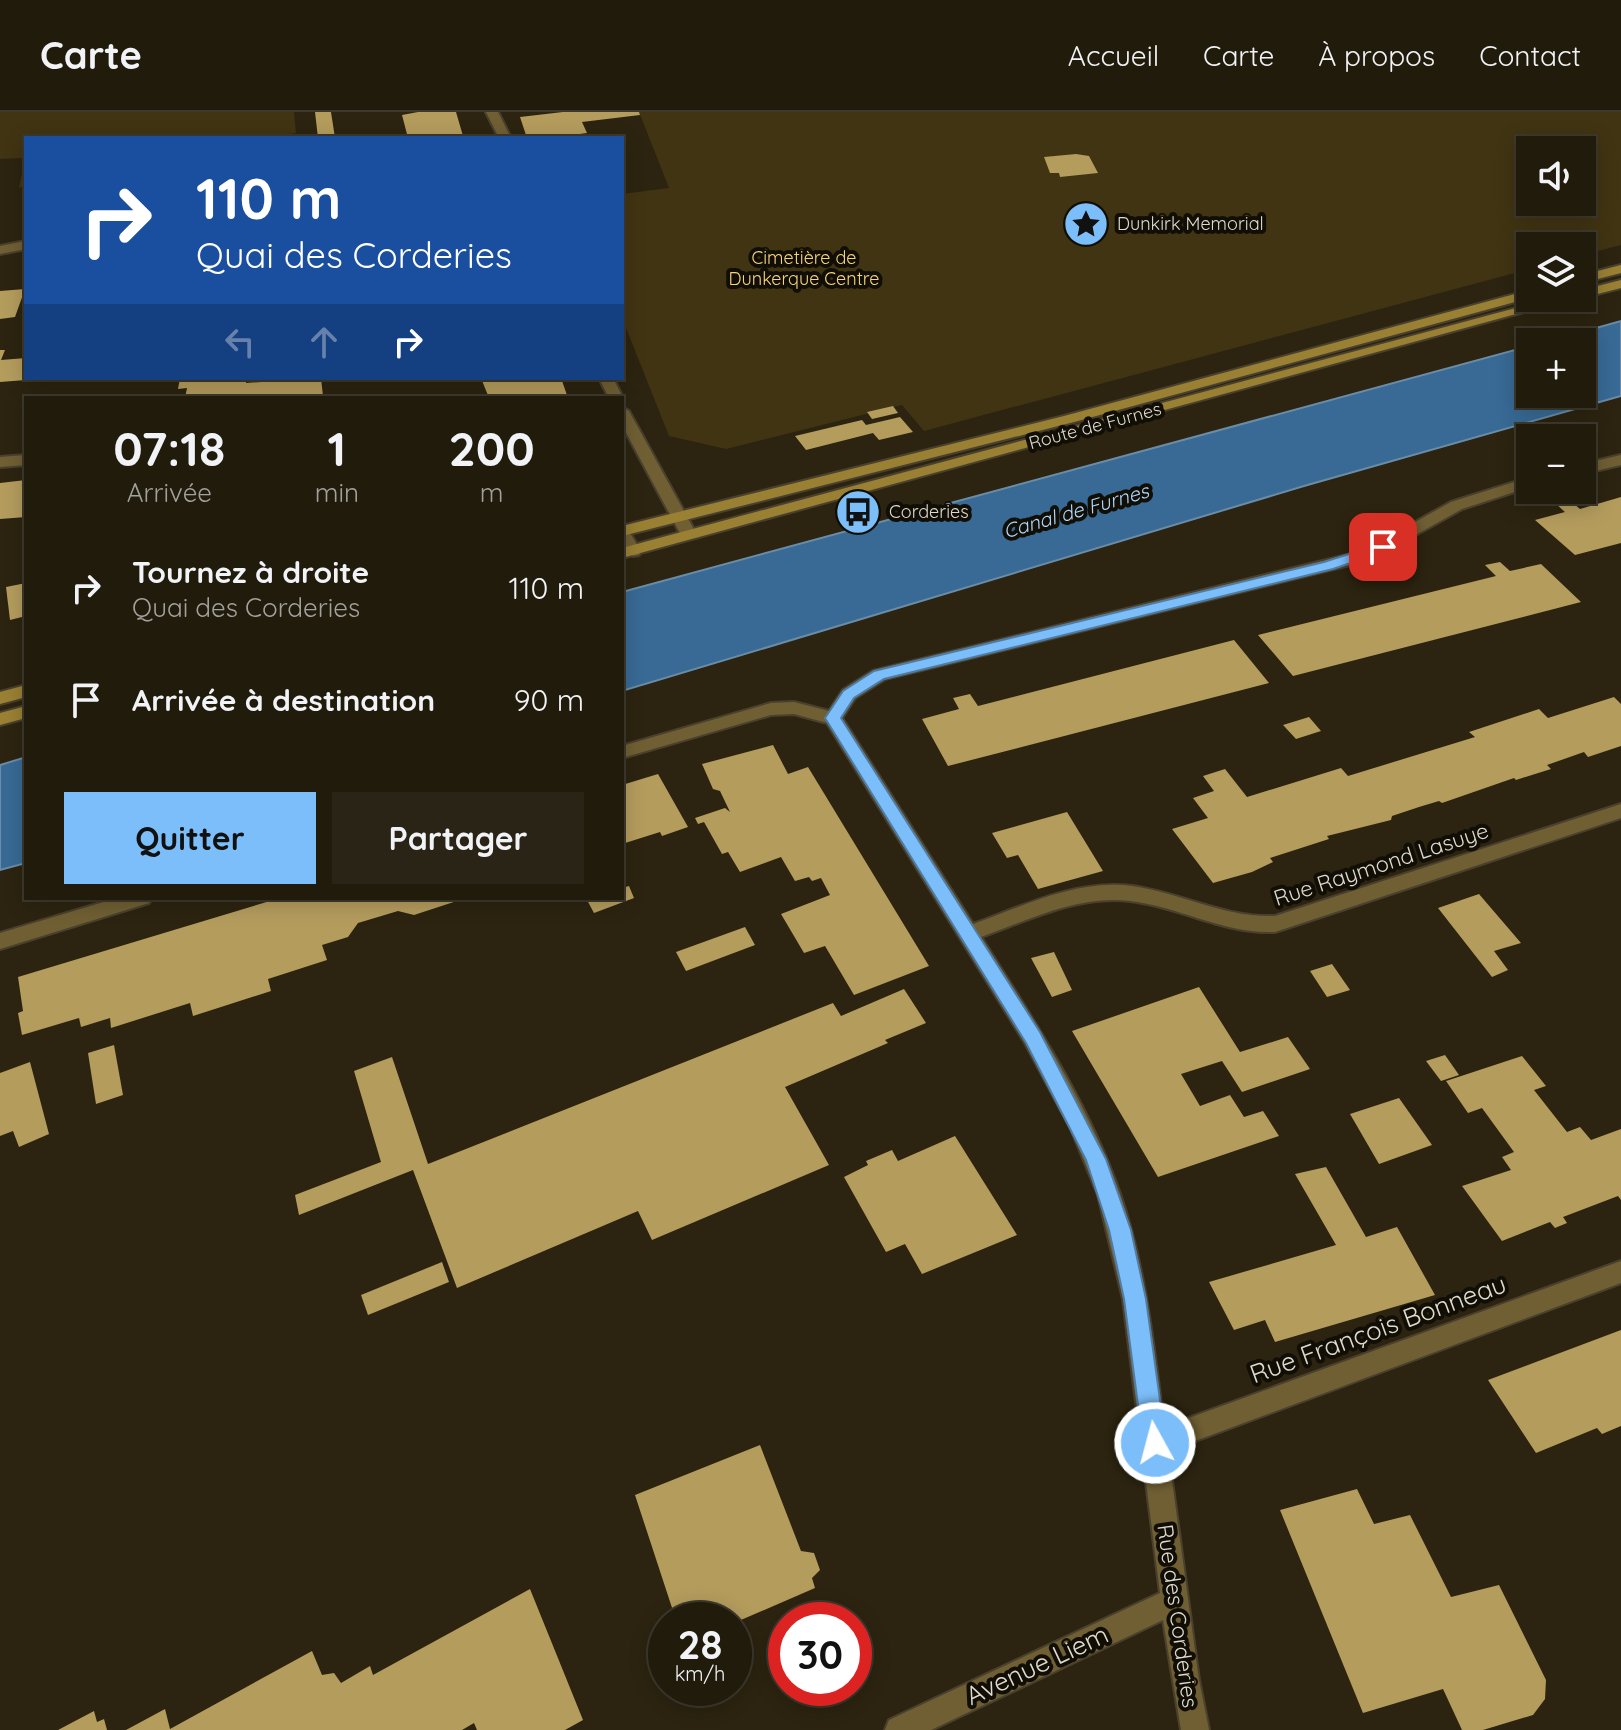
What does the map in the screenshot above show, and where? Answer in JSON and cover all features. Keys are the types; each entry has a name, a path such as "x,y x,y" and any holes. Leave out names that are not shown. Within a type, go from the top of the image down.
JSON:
{"main road":[{"path":"1596,275 1621,269"},
{"path":"1596,290 1621,284"},
{"name":"Route de Furnes","path":"624,531 1079,416 1516,298"},
{"name":"Route de Furnes","path":"627,552 1516,312"},
{"path":"0,698 24,692"},
{"path":"0,719 24,713"}],"street":[{"path":"492,112 504,136"},
{"path":"0,250 24,245"},
{"path":"624,415 689,535"},
{"path":"0,462 24,460"},
{"path":"1596,466 1621,460"},
{"path":"624,751 771,709 794,708 833,718 849,694 879,675 1352,559 1383,547 1461,504 1516,486"},
{"name":"Rue des Corderies","path":"833,718 1048,1064 1081,1126 1109,1195 1135,1299 1195,1730"},
{"name":"Rue Raymond Lasuye","path":"968,934 1080,897 1115,892 1135,894 1245,926 1275,924 1621,811"},
{"path":"0,941 135,900"},
{"name":"Rue François Bonneau","path":"1155,1443 1621,1272"},
{"name":"Avenue Liem","path":"899,1730 1175,1600"}],"green space":[{"path":"0,112 294,112 296,133 280,136 24,136 24,158 0,159"},
{"name":"Cimetière de Dunkerque Centre","path":"639,112 1621,112 1621,245 1596,251 1596,232 1516,232 1516,273 924,431 902,405 726,449 669,436 624,323 624,194 669,188"},
{"path":"24,163 24,187 19,188"}],"water":[{"path":"1621,321 1621,396 1596,403 1596,328"},
{"name":"Canal de Furnes","path":"1516,350 1516,408 1579,408 1304,486 624,690 624,591"},
{"path":"24,758 24,864 0,870 0,765"}],"building":[{"path":"315,112 331,112 335,136 318,136"},
{"path":"456,112 463,136 407,136 402,115"},
{"path":"563,112 639,112 640,115 582,122 587,133 572,136 526,136 520,117"},
{"path":"1089,156 1098,173 1060,177 1059,173 1050,173 1044,157"},
{"path":"24,289 15,317 0,319 0,291"},
{"path":"0,350 5,350 1,360 24,358 26,380 0,382"},
{"path":"180,380 246,380 246,383 321,380 323,396 185,396 187,388 178,389"},
{"path":"482,380 562,380 567,396 488,396"},
{"path":"893,406 898,413 872,419 867,412"},
{"path":"900,417 913,432 879,440 873,433 806,450 795,436 862,420 866,425"},
{"path":"24,480 24,517 0,519 0,483"},
{"path":"1621,497 1621,543 1575,555 1535,520 1565,512 1556,504 1574,504 1580,509"},
{"path":"1500,562 1510,571 1541,564 1581,602 1293,676 1258,635 1496,576 1485,565"},
{"path":"24,583 24,616 10,620 6,587"},
{"path":"1234,640 1269,683 948,766 922,719 959,709 953,698 970,694 978,706"},
{"path":"1614,697 1621,704 1621,746 1588,757 1584,752 1547,765 1551,769 1516,780 1514,778 1442,803 1439,801 1419,807 1392,816 1391,820 1327,836 1329,839 1270,858 1273,862 1252,872 1213,883 1172,829 1208,818 1193,798 1214,791 1203,776 1225,769 1247,797 1341,768 1348,776 1475,737 1469,732 1539,709 1548,718"},
{"path":"1309,717 1321,731 1296,739 1283,725"},
{"path":"773,745 788,774 808,767 929,966 854,995 825,946 804,953 781,914 830,895 821,878 795,881 781,857 740,872 728,852 722,854 704,822 698,824 695,818 725,808 730,812 720,791 713,789 702,764"},
{"path":"658,774 688,827 624,843 624,784"},
{"path":"1067,812 1103,871 1038,889 1018,855 1007,858 992,833"},
{"path":"629,886 634,898 594,913 587,900 624,900 624,887"},
{"path":"1479,894 1521,943 1494,951 1508,970 1492,977 1438,908"},
{"path":"273,900 460,900 414,915 398,911 358,923 348,937 322,945 327,960 268,979 271,991 193,1016 190,1003 111,1028 110,1018 81,1027 79,1018 22,1035 18,1013 23,1011 18,977"},
{"path":"745,927 755,945 686,971 676,952"},
{"path":"1054,952 1072,990 1052,997 1031,958"},
{"path":"1332,964 1350,990 1327,997 1310,971"},
{"path":"1199,987 1240,1052 1288,1037 1310,1069 1242,1092 1222,1061 1181,1074 1200,1106 1230,1095 1244,1117 1263,1111 1279,1136 1158,1177 1072,1031"},
{"path":"904,989 926,1023 885,1040 888,1043 785,1087 829,1165 652,1240 638,1211 457,1288 413,1170 299,1215 295,1195 381,1162 354,1071 392,1057 428,1164 833,1003 841,1016"},
{"path":"114,1045 123,1095 96,1104 88,1053"},
{"path":"1445,1055 1459,1075 1441,1081 1426,1061"},
{"path":"1522,1056 1546,1086 1534,1090 1567,1132 1580,1127 1591,1140 1621,1129 1621,1200 1618,1196 1563,1217 1567,1223 1555,1228 1550,1222 1502,1241 1462,1186 1511,1170 1502,1157 1514,1152 1482,1108 1468,1113 1446,1081"},
{"path":"30,1062 49,1134 19,1147 13,1131 0,1136 0,1073"},
{"path":"1399,1098 1432,1145 1379,1164 1350,1114"},
{"path":"955,1136 1017,1235 922,1274 905,1244 886,1252 844,1177 868,1165 866,1161 892,1150 898,1161"},
{"path":"1326,1167 1366,1237 1397,1227 1435,1295 1275,1342 1265,1320 1234,1330 1209,1282 1336,1245 1295,1174"},
{"path":"442,1262 449,1282 368,1315 361,1295"},
{"path":"1621,1330 1621,1426 1602,1434 1597,1428 1536,1453 1488,1380"},
{"path":"760,1445 801,1551 814,1553 820,1570 812,1578 815,1588 783,1602 768,1602 768,1608 752,1615 752,1602 670,1602 635,1495"},
{"path":"1357,1489 1374,1524 1410,1515 1451,1597 1499,1585 1546,1680 1545,1699 1533,1715 1483,1730 1462,1730 1443,1689 1363,1713 1280,1510"},
{"path":"530,1589 583,1720 565,1730 477,1730 474,1723 462,1730 126,1730 165,1709 170,1729 312,1651 322,1675 334,1673 341,1683 370,1666 373,1675"},
{"path":"94,1711 97,1722 104,1719 107,1730 58,1730"}],"place":[{"name":"Dunkirk Memorial","path":"1086,224"},
{"name":"Corderies","path":"858,512"}],"route":[{"path":"1155,1443 1135,1299 1120,1230 1081,1126 1033,1037 833,718 849,694 879,675 1328,566 1383,547"}]}
